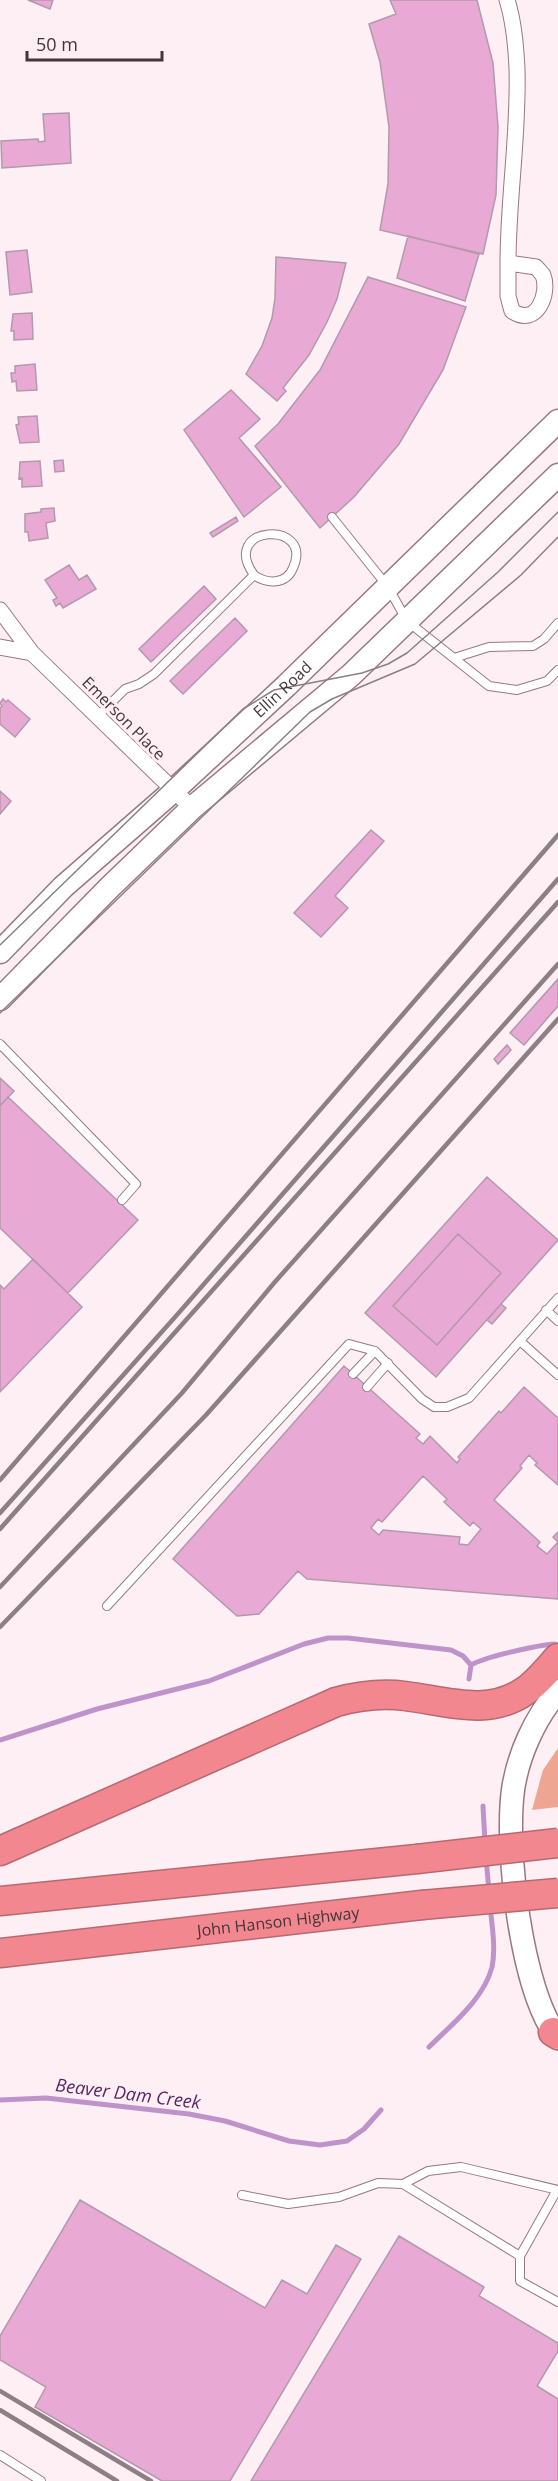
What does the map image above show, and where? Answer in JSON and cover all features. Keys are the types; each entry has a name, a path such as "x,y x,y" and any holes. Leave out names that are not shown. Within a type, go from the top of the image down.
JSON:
{"highway":[{"path":"0,1851 336,1702 384,1695 469,1706 500,1703 526,1690 558,1658"},
{"path":"0,1901 558,1843"},
{"name":"John Hanson Highway","path":"0,1953 422,1905 558,1893"}],"street":[{"path":"507,0 514,31 518,98 516,151 509,210 508,263"},
{"name":"Ellin Road","path":"0,952 63,887 173,791 286,686 558,421"},
{"name":"Ellin Road","path":"0,999 109,888 192,808 351,675 558,475"},
{"name":"Emerson Place","path":"0,610 32,653 192,808"},
{"path":"0,647 32,653"},
{"path":"556,2035 529,1973 522,1939 513,1863 512,1808 518,1768 542,1709 558,1691"}],"lane":[{"path":"332,517 388,587 406,621 489,686 517,690 547,681 558,670"},
{"path":"268,533 284,536 290,541 296,556 291,572 285,578 269,582 254,575 247,561 249,546 254,540 268,533"},
{"path":"98,716 125,689 139,684 154,674 254,575"},
{"path":"454,658 489,648 533,646 544,639 558,623"},
{"path":"0,1044 136,1184 122,1200"},
{"path":"107,1606 349,1344 375,1351 422,1399 434,1407 447,1407 469,1398 558,1298"},
{"path":"546,1310 558,1321"},
{"path":"520,1341 558,1375"},
{"path":"353,1374 375,1351"},
{"path":"368,1387 388,1363"},
{"path":"403,2184 428,2171 461,2167 558,2190 520,2256 520,2281 558,2302"},
{"path":"242,2195 288,2204 339,2197 378,2183 403,2184 520,2256"},
{"path":"0,2455 41,2481"}],"shaded area":[{"path":"558,1748 558,1807 532,1810 543,1770"}],"building":[{"path":"28,0 53,0 50,9"},
{"path":"390,0 477,0 493,63 498,127 496,195 483,254 380,230 388,184 389,127 380,62 369,24 396,14"},
{"path":"69,113 71,163 2,168 1,141 38,139 39,142 45,141 43,114"},
{"path":"408,236 479,254 465,301 397,278"},
{"path":"27,250 32,292 10,295 6,252"},
{"path":"276,257 346,263 337,299 327,322 309,355 283,388 286,391 277,401 246,374 262,346 272,318"},
{"path":"368,277 466,307 443,370 399,444 354,497 320,528 255,446 278,424 320,370"},
{"path":"32,313 33,339 14,340 14,331 11,331 13,314"},
{"path":"35,364 37,390 17,391 16,381 12,382 11,373 15,373 15,366"},
{"path":"231,390 260,419 239,438 281,487 244,517 184,430"},
{"path":"37,416 39,442 20,443 16,425 19,424 18,417"},
{"path":"63,460 64,471 55,472 54,461"},
{"path":"40,461 42,486 22,487 22,478 19,479 20,462"},
{"path":"54,508 55,521 46,523 48,538 29,541 28,532 25,532 25,514"},
{"path":"236,517 238,521 213,537 210,533"},
{"path":"69,565 79,580 87,575 96,589 63,608 60,603 56,606 53,600 57,598 45,580"},
{"path":"204,586 216,599 151,662 139,649"},
{"path":"235,618 247,631 183,694 170,681"},
{"path":"3,699 6,702 8,700 30,719 15,737 0,724 2,706 0,703"},
{"path":"0,791 11,801 0,814"},
{"path":"371,830 384,841 335,896 348,908 321,937 294,913"},
{"path":"558,979 558,1006 524,1045 510,1033"},
{"path":"507,1045 511,1050 498,1064 494,1059"},
{"path":"0,1078 14,1091 0,1106"},
{"path":"8,1097 138,1220 68,1293 0,1228 0,1106"},
{"path":"487,1177 558,1240 436,1377 365,1313","holes":["458,1234 501,1273 437,1345 393,1306"]},
{"path":"458,1234 501,1273 437,1345 393,1306"},
{"path":"33,1259 82,1307 0,1392 0,1285 4,1289"},
{"path":"501,1304 506,1308 492,1324 487,1320"},
{"path":"344,1366 420,1434 416,1438 423,1444 430,1436 457,1463 460,1459 458,1457 524,1387 558,1418 558,1485 535,1465 537,1463 529,1455 520,1466 522,1468 494,1500 540,1542 537,1546 547,1554 558,1542 558,1599 307,1579 298,1571 259,1614 237,1616 173,1559","holes":["423,1476 447,1499 444,1502 470,1526 473,1522 481,1529 468,1545 459,1544 460,1537 383,1530 379,1535 371,1528 378,1519 382,1522"]},
{"path":"558,1532 558,1542 553,1537"},
{"path":"80,2200 265,2308 282,2280 307,2294 336,2245 361,2259 230,2481 162,2481 35,2407 46,2387 0,2360 0,2336"},
{"path":"399,2236 484,2287 479,2296 558,2343 558,2351 537,2386 558,2399 558,2481 251,2481"}],"waterway":[{"path":"0,1740 97,1709 209,1681 304,1644 328,1638 348,1638 451,1650 463,1656 471,1665"},
{"name":"Beaver Dam Creek","path":"469,1679 471,1665 487,1658 555,1644"},
{"name":"Beaver Dam Creek","path":"483,1806 485,1843"},
{"name":"Beaver Dam Creek","path":"486,1858 489,1891"},
{"name":"Beaver Dam Creek","path":"429,2047 466,2011 488,1979 494,1952 490,1906"},
{"name":"Beaver Dam Creek","path":"0,2100 46,2098 189,2114 225,2121 289,2141 320,2145 347,2141 364,2129 381,2110"}],"tram line":[{"path":"0,945 243,709 274,690 362,673 388,664 407,653 498,572 558,512"},
{"path":"0,1013 310,712 332,699 415,664 521,575 558,537"}],"railway":[{"path":"0,1480 558,835"},
{"path":"0,1513 176,1316 558,879"},
{"path":"0,1529 558,902"},
{"path":"0,1587 182,1393 274,1283 558,964"},
{"path":"0,1627 206,1415 558,1019"},
{"path":"0,2391 151,2481"},
{"path":"0,2410 117,2481"}]}
